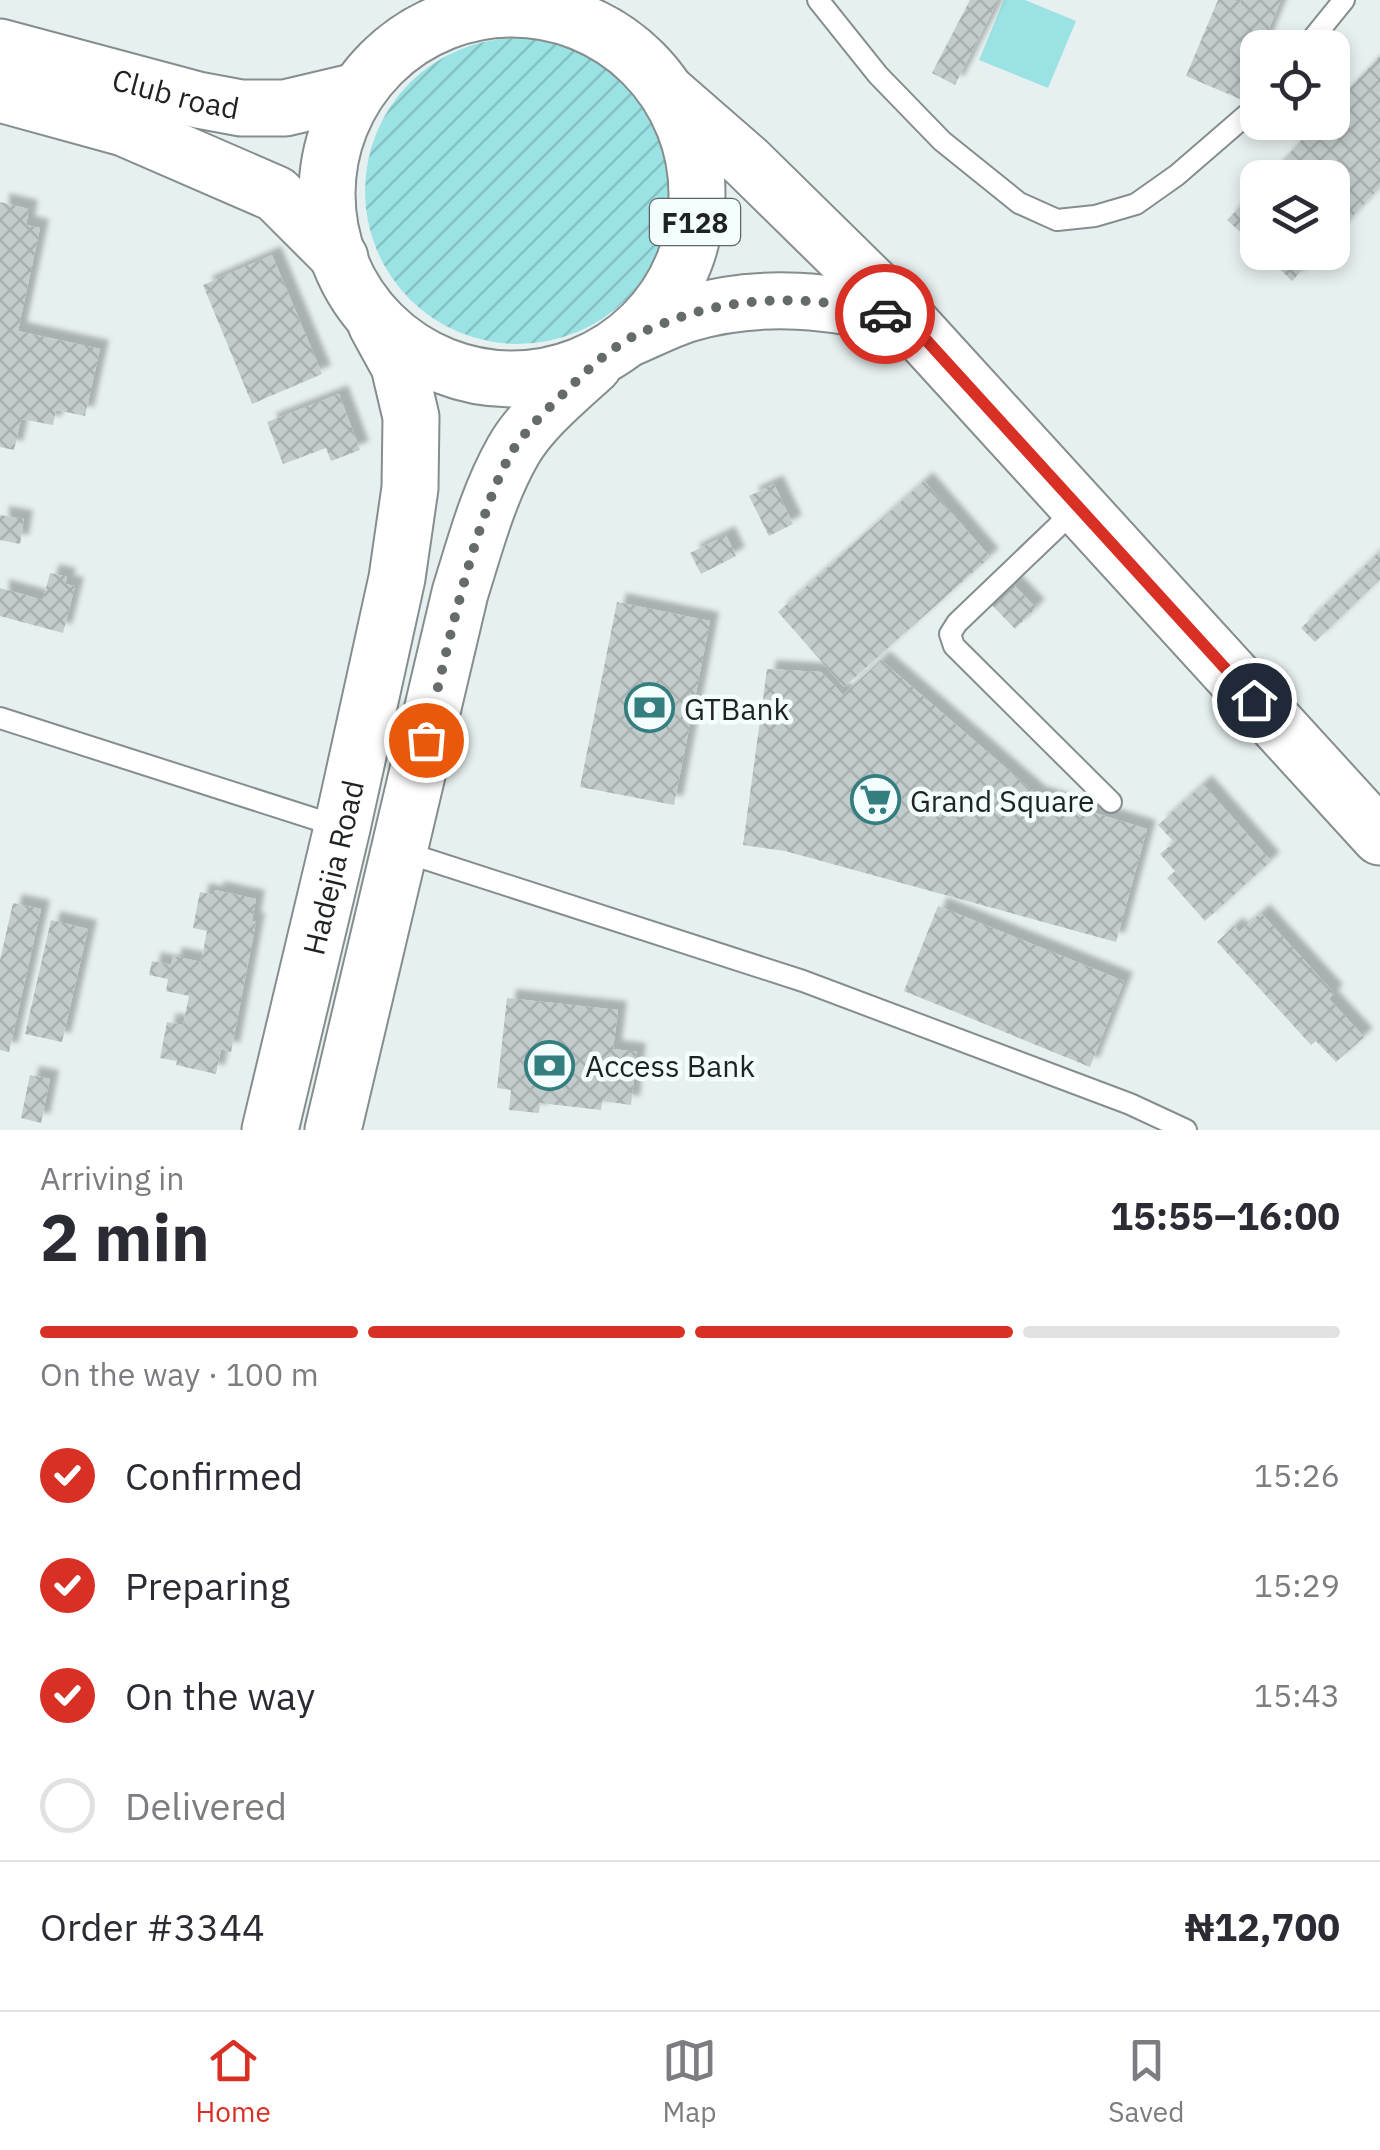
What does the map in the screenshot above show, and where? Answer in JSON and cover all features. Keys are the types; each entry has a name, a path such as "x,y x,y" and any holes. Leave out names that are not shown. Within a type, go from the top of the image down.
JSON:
{"main road":[{"path":"340,258 327,210 332,148 357,91 447,0"},
{"name":"F128","path":"616,348 673,287 695,223 694,156 624,0"},
{"path":"399,45 446,19 499,8 552,11 603,30 747,162 908,320 1380,838"},
{"name":"Club road","path":"0,47 241,108 285,108 357,91"},
{"path":"0,94 124,128 276,194 340,258"},
{"name":"Hadejia Road","path":"270,1130 397,578 410,488 411,417 399,366 354,292 340,258"},
{"path":"369,313 406,348 452,371 502,380 553,376 686,314 729,304 766,300 810,302 866,309 908,320"},
{"name":"Hadejia Road","path":"333,1130 460,592 486,511 514,450 548,408 616,348"}],"lane":[{"path":"818,0 878,75 942,141 1019,203 1057,220 1095,216 1136,204 1177,176 1240,121"},
{"path":"1320,30 1344,0"},
{"path":"1078,508 950,634 954,646 1111,802"},
{"path":"0,718 342,828"},
{"path":"400,850 802,981 1130,1104 1186,1130"}],"shaded area":[{"path":"1004,0 1025,0 1076,21 1048,88 979,60"},
{"path":"518,38 548,41 577,50 626,83 659,132 668,161 668,221 659,250 626,299 577,332 548,341 518,344 488,341 459,332 410,299 377,250 368,221 365,191 368,161 377,132 410,83 459,50 488,41"}],"building":[{"path":"970,0 998,0 955,85 932,73"},
{"path":"1218,0 1281,0 1268,30 1240,30 1240,99 1186,76"},
{"path":"1380,56 1380,187 1350,219 1350,160 1283,160 1302,140 1350,140 1350,88"},
{"path":"0,202 29,209 26,225 40,228 18,331 100,349 85,416 56,410 53,425 21,419 14,450 0,447"},
{"path":"1240,207 1240,232 1227,220"},
{"path":"272,255 322,374 252,404 203,285"},
{"path":"1281,270 1302,270 1292,281"},
{"path":"339,394 360,450 331,461 326,448 283,464 267,422"},
{"path":"924,481 990,557 844,687 778,612"},
{"path":"774,484 793,524 769,536 749,496"},
{"path":"0,515 24,519 20,544 0,540"},
{"path":"726,535 736,556 701,574 690,553"},
{"path":"1380,551 1380,579 1315,642 1301,628"},
{"path":"50,573 67,577 65,584 75,586 63,633 0,616 0,588 43,600"},
{"path":"1009,580 1036,608 1015,629 988,601"},
{"path":"617,602 710,621 674,805 580,787"},
{"path":"881,660 1037,795 1147,829 1116,942 785,851 743,845 767,669 821,672 843,695"},
{"path":"1203,784 1271,861 1205,921 1167,878 1175,871 1160,854 1174,842 1158,825"},
{"path":"215,890 256,899 252,921 256,922 231,1052 221,1049 216,1074 160,1058 167,1022 183,1025 189,996 166,991 168,979 149,975 152,961 171,965 173,956 201,962 207,931 193,928 200,892 214,895"},
{"path":"13,903 41,909 9,1052 0,1050 0,960"},
{"path":"938,906 1124,981 1090,1067 904,991"},
{"path":"1261,913 1334,993 1329,999 1364,1037 1336,1062 1316,1041 1311,1045 1217,942 1234,926 1239,932"},
{"path":"51,920 88,929 62,1042 25,1034"},
{"path":"507,998 618,1010 613,1049 637,1052 631,1105 602,1101 601,1110 540,1103 539,1113 509,1110 511,1090 497,1088"},
{"path":"30,1075 50,1079 41,1123 21,1118"}],"way so far":[{"path":"426,740 460,592 486,511 514,450 548,408 601,358 630,338 686,314 729,304 766,300 810,302 885,314"}],"place":[{"name":"GTBank","path":"649,708"},
{"name":"Grand Square","path":"875,800"},
{"name":"Access Bank","path":"550,1065"}],"route":[{"path":"885,314 908,320 1254,700"}]}
